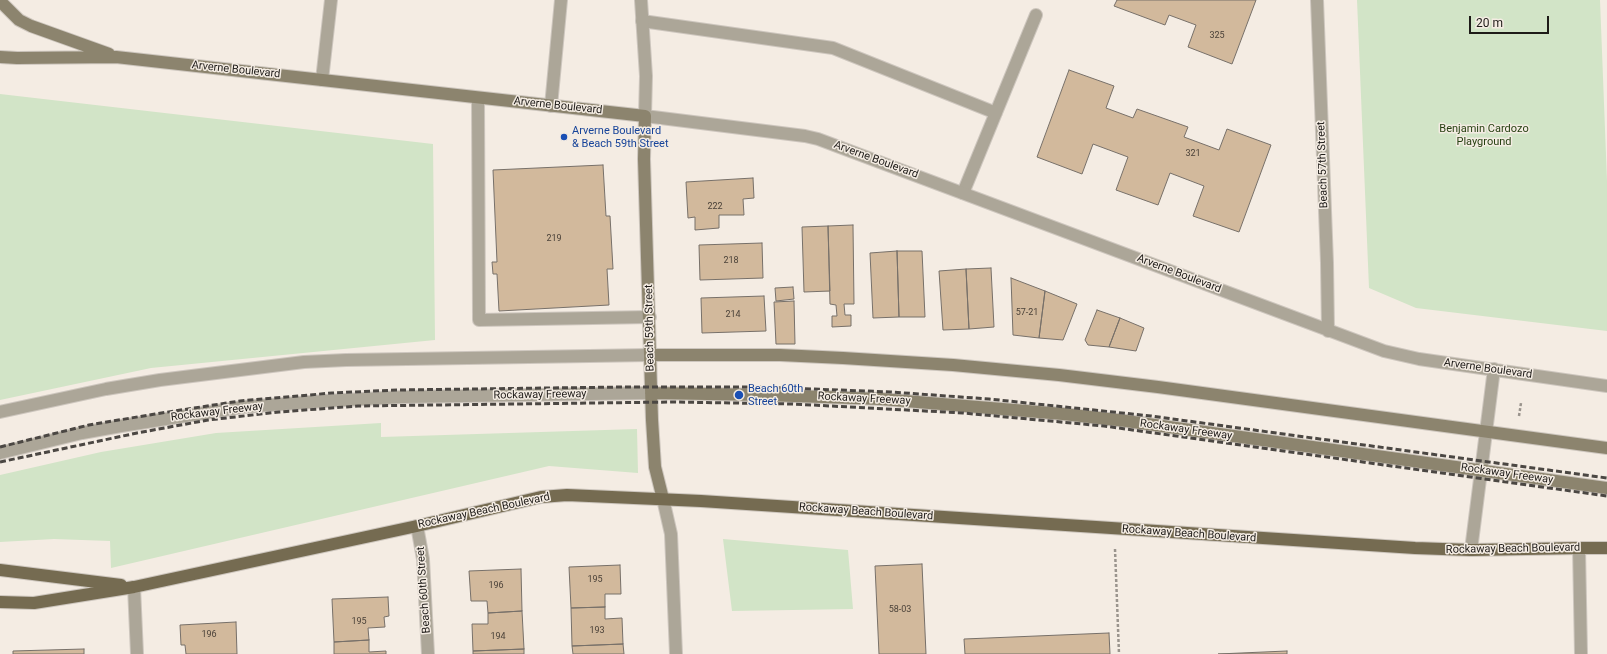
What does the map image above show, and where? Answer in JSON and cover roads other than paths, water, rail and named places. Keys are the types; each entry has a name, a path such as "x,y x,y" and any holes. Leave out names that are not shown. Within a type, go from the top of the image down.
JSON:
{"main road":[{"name":"Rockaway Beach Boulevard","path":"0,602 34,603 134,587 417,526 541,497 567,495 663,499 1115,530 1415,548 1471,550 1607,548"},
{"name":"Rockaway Beach Boulevard","path":"0,570 134,587"}],"street":[{"path":"322,80 331,0"},
{"path":"551,106 561,0"},
{"name":"Beach 59th Street","path":"641,0 646,76 644,159 650,317 651,393 655,467 671,534 676,654"},
{"name":"Beach 57th Street","path":"1317,0 1327,263 1328,331"},
{"name":"Arverne Boulevard","path":"0,1 19,20 31,26 116,56"},
{"path":"963,193 1036,15"},
{"path":"642,21 833,48 996,113"},
{"name":"Arverne Boulevard","path":"0,57 116,56 645,116 818,139 1384,351 1401,355 1607,386"},
{"path":"478,98 478,320 650,317"},
{"path":"0,412 106,389 160,380 304,362 650,355 780,355 858,359 1060,375 1607,448"},
{"path":"1471,550 1494,369"},
{"name":"Rockaway Freeway","path":"0,453 82,433 120,426 243,407 332,400 403,397 651,393 766,395 873,399 1003,409 1126,421 1607,488"},
{"name":"Beach 60th Street","path":"417,526 425,579 428,654"},
{"path":"1579,548 1581,654"},
{"path":"134,587 137,654"}],"railway":[{"path":"0,447 89,425 155,414 240,401 332,393 397,390 760,387 891,392 989,399 1151,416 1607,478"},
{"path":"0,462 137,433 208,420 279,412 358,406 672,402 793,404 963,413 1104,426 1607,496"}],"place":[{"name":"Arverne Boulevard & Beach 59th Street","path":"564,137"},
{"name":"Beach 60th Street","path":"739,395"}],"park label":[{"name":"Benjamin Cardozo Playground","path":"1484,135"}]}
